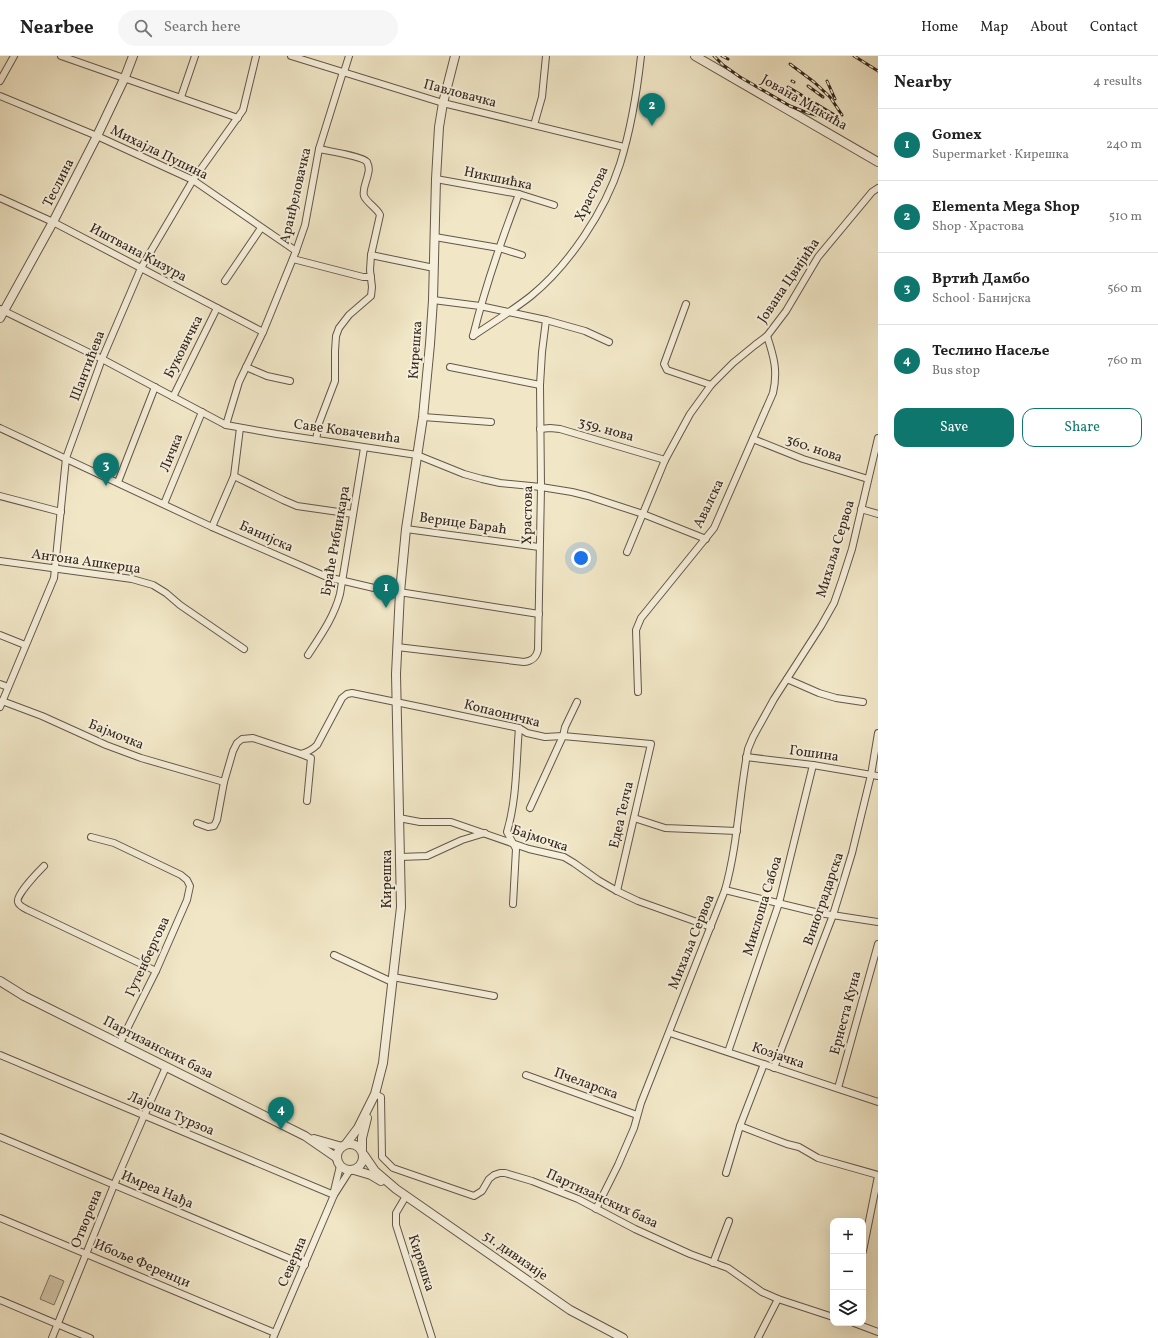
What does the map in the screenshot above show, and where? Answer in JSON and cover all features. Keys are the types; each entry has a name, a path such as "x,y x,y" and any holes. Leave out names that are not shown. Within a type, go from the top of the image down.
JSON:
{"street":[{"path":"0,81 14,56"},
{"path":"61,56 238,118"},
{"name":"Теслина","path":"1,312 53,222 97,136 133,56"},
{"path":"181,97 195,56"},
{"name":"Шантићева","path":"1,704 50,589 55,569 66,458 102,359 141,268 192,180 243,110 256,56"},
{"name":"Павловачка","path":"291,56 443,103 624,147"},
{"name":"Аранђеловачка","path":"226,425 239,382 263,332 293,259 305,225 319,149 349,56"},
{"name":"Кирешка","path":"344,1146 358,1128 369,1107 375,1094 383,1063 401,907 396,703 400,592 406,528 424,417 433,300 439,127 443,103 455,56"},
{"path":"534,125 542,97 546,56"},
{"name":"Храстова","path":"480,306 473,336 530,296 543,285 578,246 596,216 620,164 630,123 641,56"},
{"name":"Јована Микића","path":"695,56 878,162"},
{"name":"Михајла Пупина","path":"0,96 97,136 192,180 296,251"},
{"path":"316,440 319,423 335,381 336,336 339,328 349,315 371,296 372,255 380,215 365,197 364,192 369,173 368,165 365,161 359,158 319,149"},
{"name":"Никшићка","path":"436,179 519,194 554,205"},
{"name":"Јована Цвијића","path":"627,552 665,460 690,414 711,385 733,363 766,336 786,311 812,266 826,246 872,192 878,188"},
{"path":"480,306 519,194"},
{"name":"Иштвана Кизура","path":"0,198 53,222 263,332"},
{"path":"225,280 261,228"},
{"path":"435,237 499,248 522,255"},
{"path":"372,255 434,268"},
{"path":"293,259 363,277 371,277"},
{"path":"433,300 480,306 546,320 585,331 609,342"},
{"path":"686,304 664,364 667,370 711,385"},
{"name":"Буковичка","path":"173,397 217,308"},
{"name":"Саве Ковачевића","path":"1,312 102,359 226,425 364,448 417,455 464,474 482,479 500,483 541,487 588,496 643,514 706,538"},
{"name":"Храстова","path":"539,614 541,487 540,385 546,320"},
{"name":"Авалска","path":"638,692 636,630 641,618 714,528 772,393 776,381 776,369 766,336"},
{"path":"246,367 267,376 290,381"},
{"path":"450,367 540,385"},
{"path":"118,482 155,387"},
{"name":"Личка","path":"164,504 202,412"},
{"path":"424,417 492,422"},
{"name":"Банијска","path":"0,428 212,527 326,577 400,592 539,614"},
{"path":"212,527 234,476 240,428"},
{"name":"359. нова","path":"540,429 560,429 665,460"},
{"name":"Михаља Сервоа","path":"596,1209 634,1128 637,1115 670,1033 684,992 725,890 730,872 737,830 746,758 753,736 834,603 848,561 878,438"},
{"name":"360. нова","path":"753,439 803,459 868,479"},
{"name":"Браће Рибникара","path":"308,655 330,621 340,594 364,448"},
{"path":"234,476 297,506 353,514"},
{"path":"0,496 61,512"},
{"path":"861,509 878,514"},
{"name":"Верице Бараћ","path":"406,528 539,547"},
{"name":"Антона Ашкерца","path":"0,561 132,579 153,585 244,649"},
{"path":"397,647 524,662 531,661 536,657 538,650 539,614"},
{"path":"0,635 25,645"},
{"path":"787,679 819,693 836,698 863,702"},
{"path":"0,684 8,687"},
{"path":"307,801 313,750 342,698 346,694 352,694 396,703"},
{"path":"530,808 564,736 565,727 577,702"},
{"name":"Копаоничка","path":"396,703 519,728 527,733 545,737 564,736 651,744"},
{"name":"Бајмочка","path":"1,704 42,716 106,745 141,758 224,782"},
{"path":"513,904 516,849 515,844 508,832 512,815 516,781 519,728"},
{"name":"Виноградарска","path":"774,1068 833,915 875,776 878,734"},
{"path":"196,823 208,827 214,826 217,820 224,782 235,747 242,739 253,738 312,758"},
{"name":"Едеа Телча","path":"617,891 651,744"},
{"path":"300,754 313,750"},
{"name":"Гошина","path":"746,758 813,765 875,776"},
{"name":"Миклоша Сабоа","path":"728,1052 779,903 813,765"},
{"name":"Бајмочка","path":"399,818 420,822 451,822 530,849 564,857 617,891 638,901 711,927"},
{"path":"634,818 665,828 737,830"},
{"path":"400,857 427,856 462,840 485,833"},
{"name":"Гутенбергова","path":"92,837 114,843 181,875 187,880 190,886 187,900 156,971 120,1043"},
{"path":"44,866 17,898 19,905 156,971"},
{"path":"725,890 819,913 878,922"},
{"name":"Ернеста Куна","path":"838,1088 878,944"},
{"path":"334,955 393,980 494,996"},
{"name":"Партизанских база","path":"0,981 24,996 305,1136 339,1162"},
{"name":"Козјачка","path":"670,1033 878,1102"},
{"name":"Лајоша Турзоа","path":"0,1055 334,1195"},
{"path":"726,1173 740,1126 764,1064"},
{"name":"Отворена","path":"52,1338 114,1185 166,1067"},
{"name":"Пчеларска","path":"526,1075 637,1115"},
{"name":"Партизанских база","path":"375,1094 381,1097 382,1157 386,1163 393,1168 474,1196 482,1191 489,1179 500,1173 505,1173 560,1191 690,1254 728,1268 762,1292 778,1299 830,1316"},
{"name":"Кирешка","path":"363,1153 362,1138 369,1107"},
{"path":"740,1126 799,1147 818,1158 878,1176 866,1236"},
{"name":"Партизанских база","path":"305,1136 344,1146"},
{"name":"Имреа Нађа","path":"0,1137 305,1265"},
{"path":"355,1144 363,1153 362,1164 352,1170 345,1169 339,1162 338,1153 344,1146 355,1144"},
{"name":"51. дивизије","path":"363,1153 375,1171 396,1189 570,1310 623,1338"},
{"name":"Северна","path":"334,1195 339,1162"},
{"name":"51. дивизије","path":"352,1170 370,1175 396,1189"},
{"name":"Северна","path":"274,1336 334,1195 352,1170"},
{"name":"Кирешка","path":"406,1196 396,1213 396,1225 432,1338"},
{"name":"Ибоље Ференци","path":"0,1218 274,1336"},
{"path":"713,1263 730,1221"},
{"path":"758,1338 778,1299"},
{"path":"0,1300 90,1338"},
{"path":"862,1326 878,1332"}],"shaded area":[{"path":"50,1275 64,1281 54,1305 40,1299"}],"railway":[{"path":"714,56 723,65 740,77 790,106 808,113 840,121"},
{"path":"722,56 728,59"},
{"path":"854,56 878,71"},
{"path":"790,64 814,82 830,97 842,115"},
{"path":"827,81 835,99"},
{"path":"808,86 823,97"},
{"path":"788,87 838,117"},
{"path":"783,94 811,110"}],"place":[{"name":"Elementa Mega Shop","path":"652,126"},
{"name":"Вртић Дамбо","path":"106,486"},
{"name":"Gomex","path":"386,608"},
{"name":"Теслино Насеље","path":"281,1130"}]}
